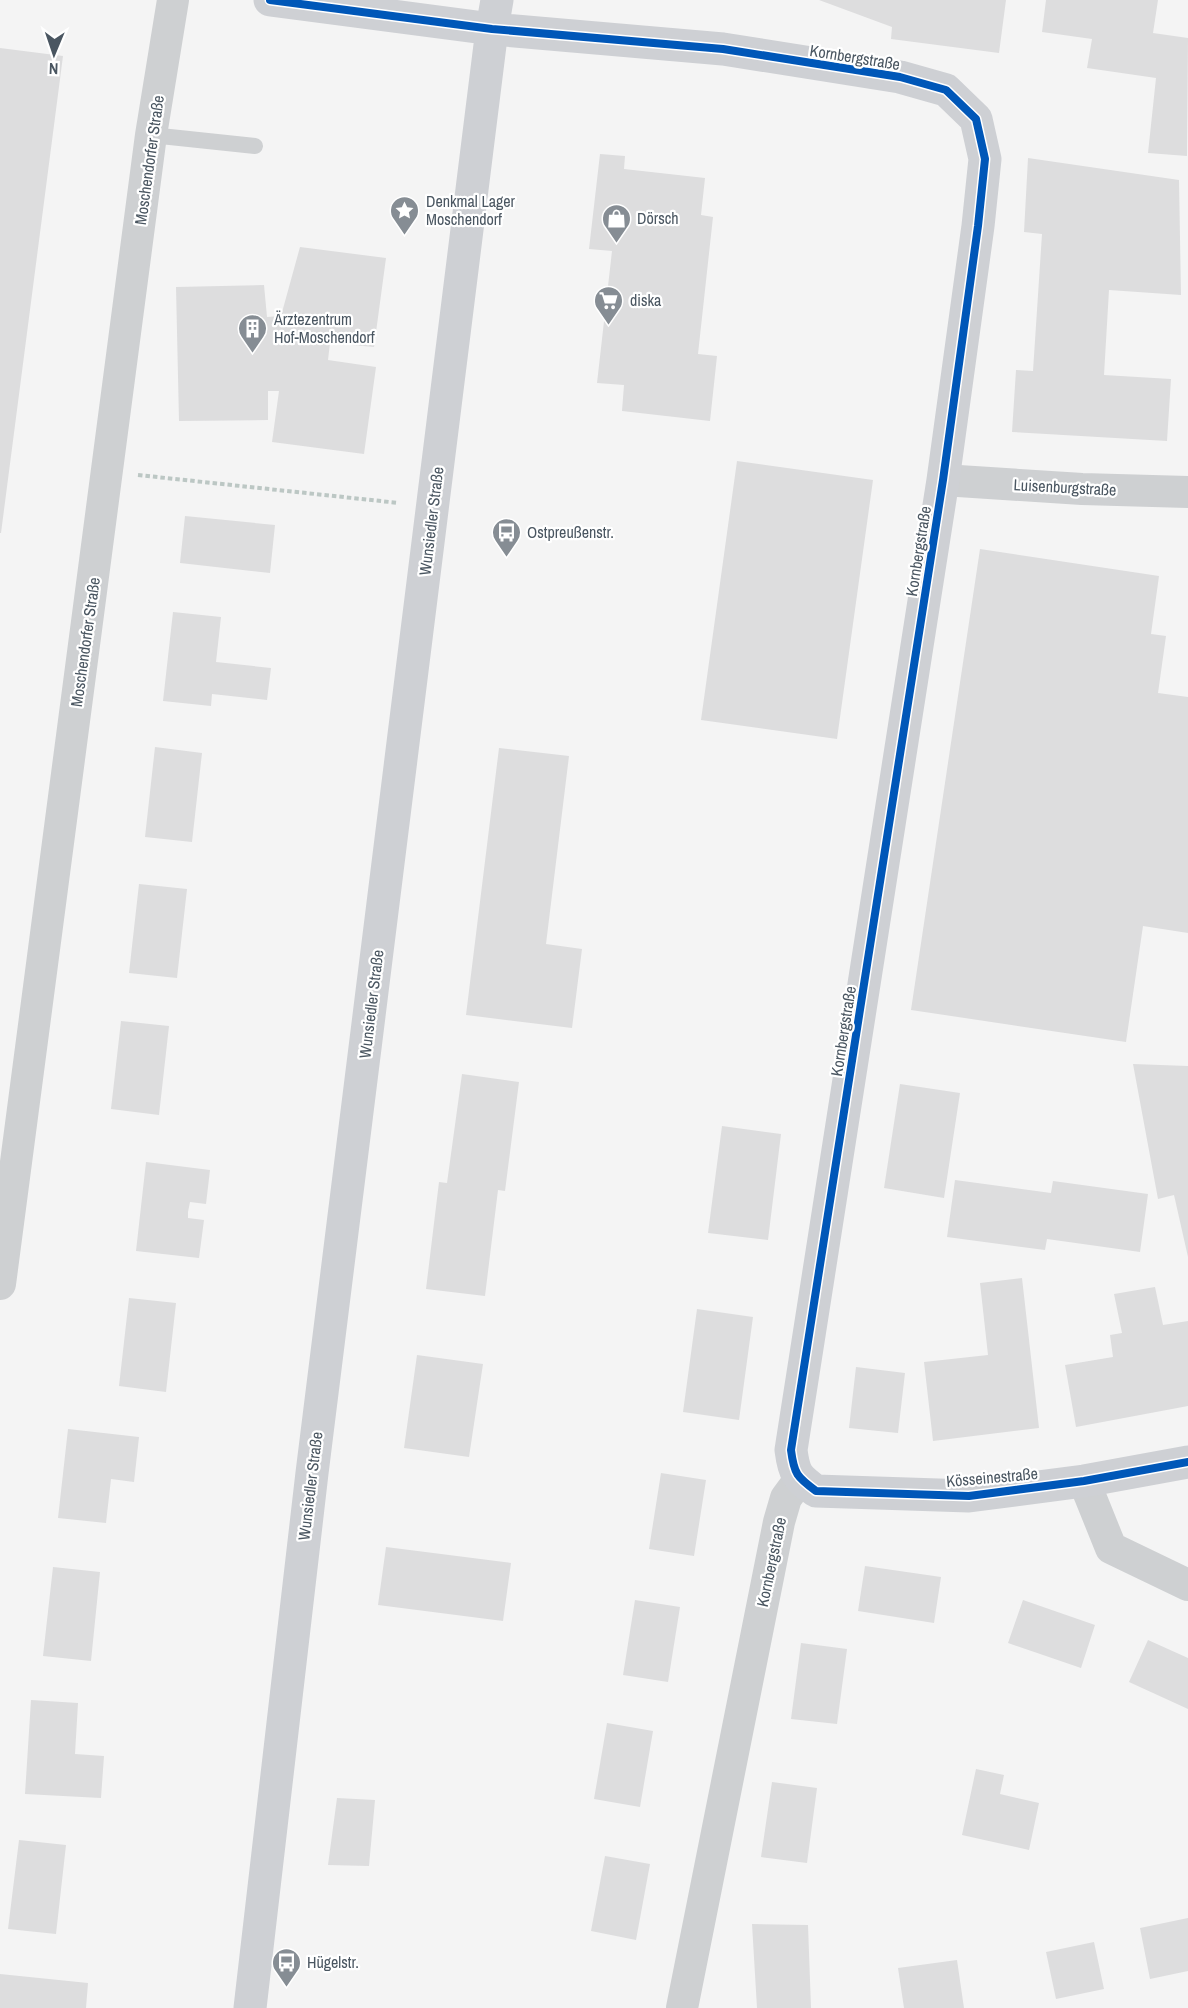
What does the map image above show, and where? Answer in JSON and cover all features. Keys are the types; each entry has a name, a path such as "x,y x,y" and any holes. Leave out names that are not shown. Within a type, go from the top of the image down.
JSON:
{"street":[{"name":"Moschendorfer Straße","path":"0,1284 151,135 173,0"},
{"name":"Kornbergstraße","path":"270,0 495,14 900,77 946,90 976,119 985,159 943,480 791,1450 793,1466 800,1479 786,1498 778,1522 682,2008"},
{"name":"Wunsiedler Straße","path":"250,2008 312,1473 495,14"},
{"name":"Luisenburgstraße","path":"943,480 1083,489 1188,492"},
{"name":"Kösseinestraße","path":"800,1479 816,1491 969,1496 1084,1481 1188,1461"},
{"path":"1084,1481 1111,1548 1188,1585"}],"lane":[{"path":"151,135 255,146"}],"path":[{"path":"107,471 433,507"}],"building":[{"path":"819,0 1006,0 999,53 891,39 892,27"},
{"path":"1046,0 1158,0 1153,33 1188,38 1187,156 1148,153 1156,78 1087,68 1092,39 1042,32"},
{"path":"0,48 63,56 1,533 0,533"},
{"path":"600,154 625,156 624,169 705,178 701,215 713,217 698,354 717,356 710,421 622,411 624,385 597,383 612,251 589,249"},
{"path":"1028,158 1179,180 1181,295 1109,290 1104,375 1171,379 1167,441 1012,432 1016,370 1033,371 1042,234 1024,232"},
{"name":"Ärztezentrum Hof-Moschendorf","path":"300,247 386,258 374,347 330,343 328,360 376,367 364,454 272,442 279,391 268,391 268,420 179,421 176,287 264,285 267,317 281,316"},
{"path":"737,461 873,480 837,739 701,720"},
{"path":"185,516 275,525 270,573 180,563"},
{"path":"980,549 1159,576 1151,634 1166,636 1158,693 1188,697 1188,933 1143,926 1126,1042 911,1010"},
{"path":"173,612 221,617 216,662 271,668 267,700 212,694 211,706 163,701"},
{"path":"155,747 202,753 192,842 145,837"},
{"path":"499,748 569,756 546,944 582,949 572,1028 466,1015"},
{"path":"139,884 187,889 177,978 129,973"},
{"path":"121,1021 169,1026 159,1115 111,1109"},
{"path":"1133,1064 1188,1066 1188,1257 1174,1195 1158,1199"},
{"path":"462,1074 519,1082 505,1191 498,1190 485,1296 426,1289 439,1182 447,1183"},
{"path":"900,1084 960,1093 944,1198 884,1188"},
{"path":"722,1126 781,1134 768,1240 708,1233"},
{"path":"146,1162 210,1170 206,1204 190,1202 188,1212 188,1218 204,1220 199,1258 136,1251"},
{"path":"955,1180 1051,1193 1053,1181 1148,1194 1140,1252 1047,1239 1045,1250 947,1237"},
{"path":"1022,1278 1039,1428 933,1441 924,1362 988,1355 980,1283"},
{"path":"1155,1287 1163,1325 1188,1321 1188,1406 1076,1427 1065,1365 1113,1357 1110,1335 1122,1333 1114,1294"},
{"path":"129,1298 176,1303 166,1392 119,1386"},
{"path":"697,1309 753,1317 739,1420 683,1412"},
{"path":"417,1355 483,1364 469,1457 404,1448"},
{"path":"856,1367 905,1373 898,1433 849,1428"},
{"path":"68,1429 139,1437 134,1482 111,1479 106,1523 58,1518"},
{"path":"661,1473 706,1480 694,1556 649,1549"},
{"path":"386,1547 511,1563 503,1621 378,1605"},
{"path":"865,1566 941,1577 934,1623 858,1611"},
{"path":"53,1567 100,1572 91,1661 43,1656"},
{"path":"635,1600 680,1607 668,1682 623,1675"},
{"path":"1023,1600 1095,1625 1081,1668 1008,1643"},
{"path":"1148,1640 1188,1658 1188,1709 1129,1682"},
{"path":"801,1643 847,1649 837,1724 791,1719"},
{"path":"31,1700 78,1703 75,1754 104,1756 101,1798 25,1794"},
{"path":"607,1723 653,1731 640,1807 594,1799"},
{"path":"976,1769 1004,1775 1000,1794 1039,1803 1029,1850 962,1835"},
{"path":"772,1782 817,1788 807,1863 761,1857"},
{"path":"337,1798 375,1800 369,1866 328,1865"},
{"path":"19,1840 66,1845 56,1934 8,1929"},
{"path":"605,1856 650,1864 636,1940 591,1931"},
{"path":"1188,1918 1188,1971 1150,1979 1140,1928"},
{"path":"752,1924 808,1925 811,2008 757,2008"},
{"path":"1094,1942 1104,1989 1056,1999 1046,1952"},
{"path":"957,1960 964,2008 904,2008 898,1968"},
{"path":"0,1974 88,1983 86,2008 0,2008"}],"cycle path":[{"path":"270,0 492,29 723,49 900,77 946,90 976,119 985,159 978,226 943,480 791,1450 792,1458 795,1470 804,1482 816,1491 969,1496 1084,1481 1188,1462"}],"place":[{"name":"Denkmal Lager Moschendorf","path":"405,236"},
{"name":"Dörsch","path":"616,244"},
{"name":"diska","path":"609,326"},
{"name":"Ärztezentrum Hof-Moschendorf","path":"253,354"},
{"name":"Ostpreußenstr.","path":"506,558"},
{"name":"Hügelstr.","path":"286,1988"}]}
